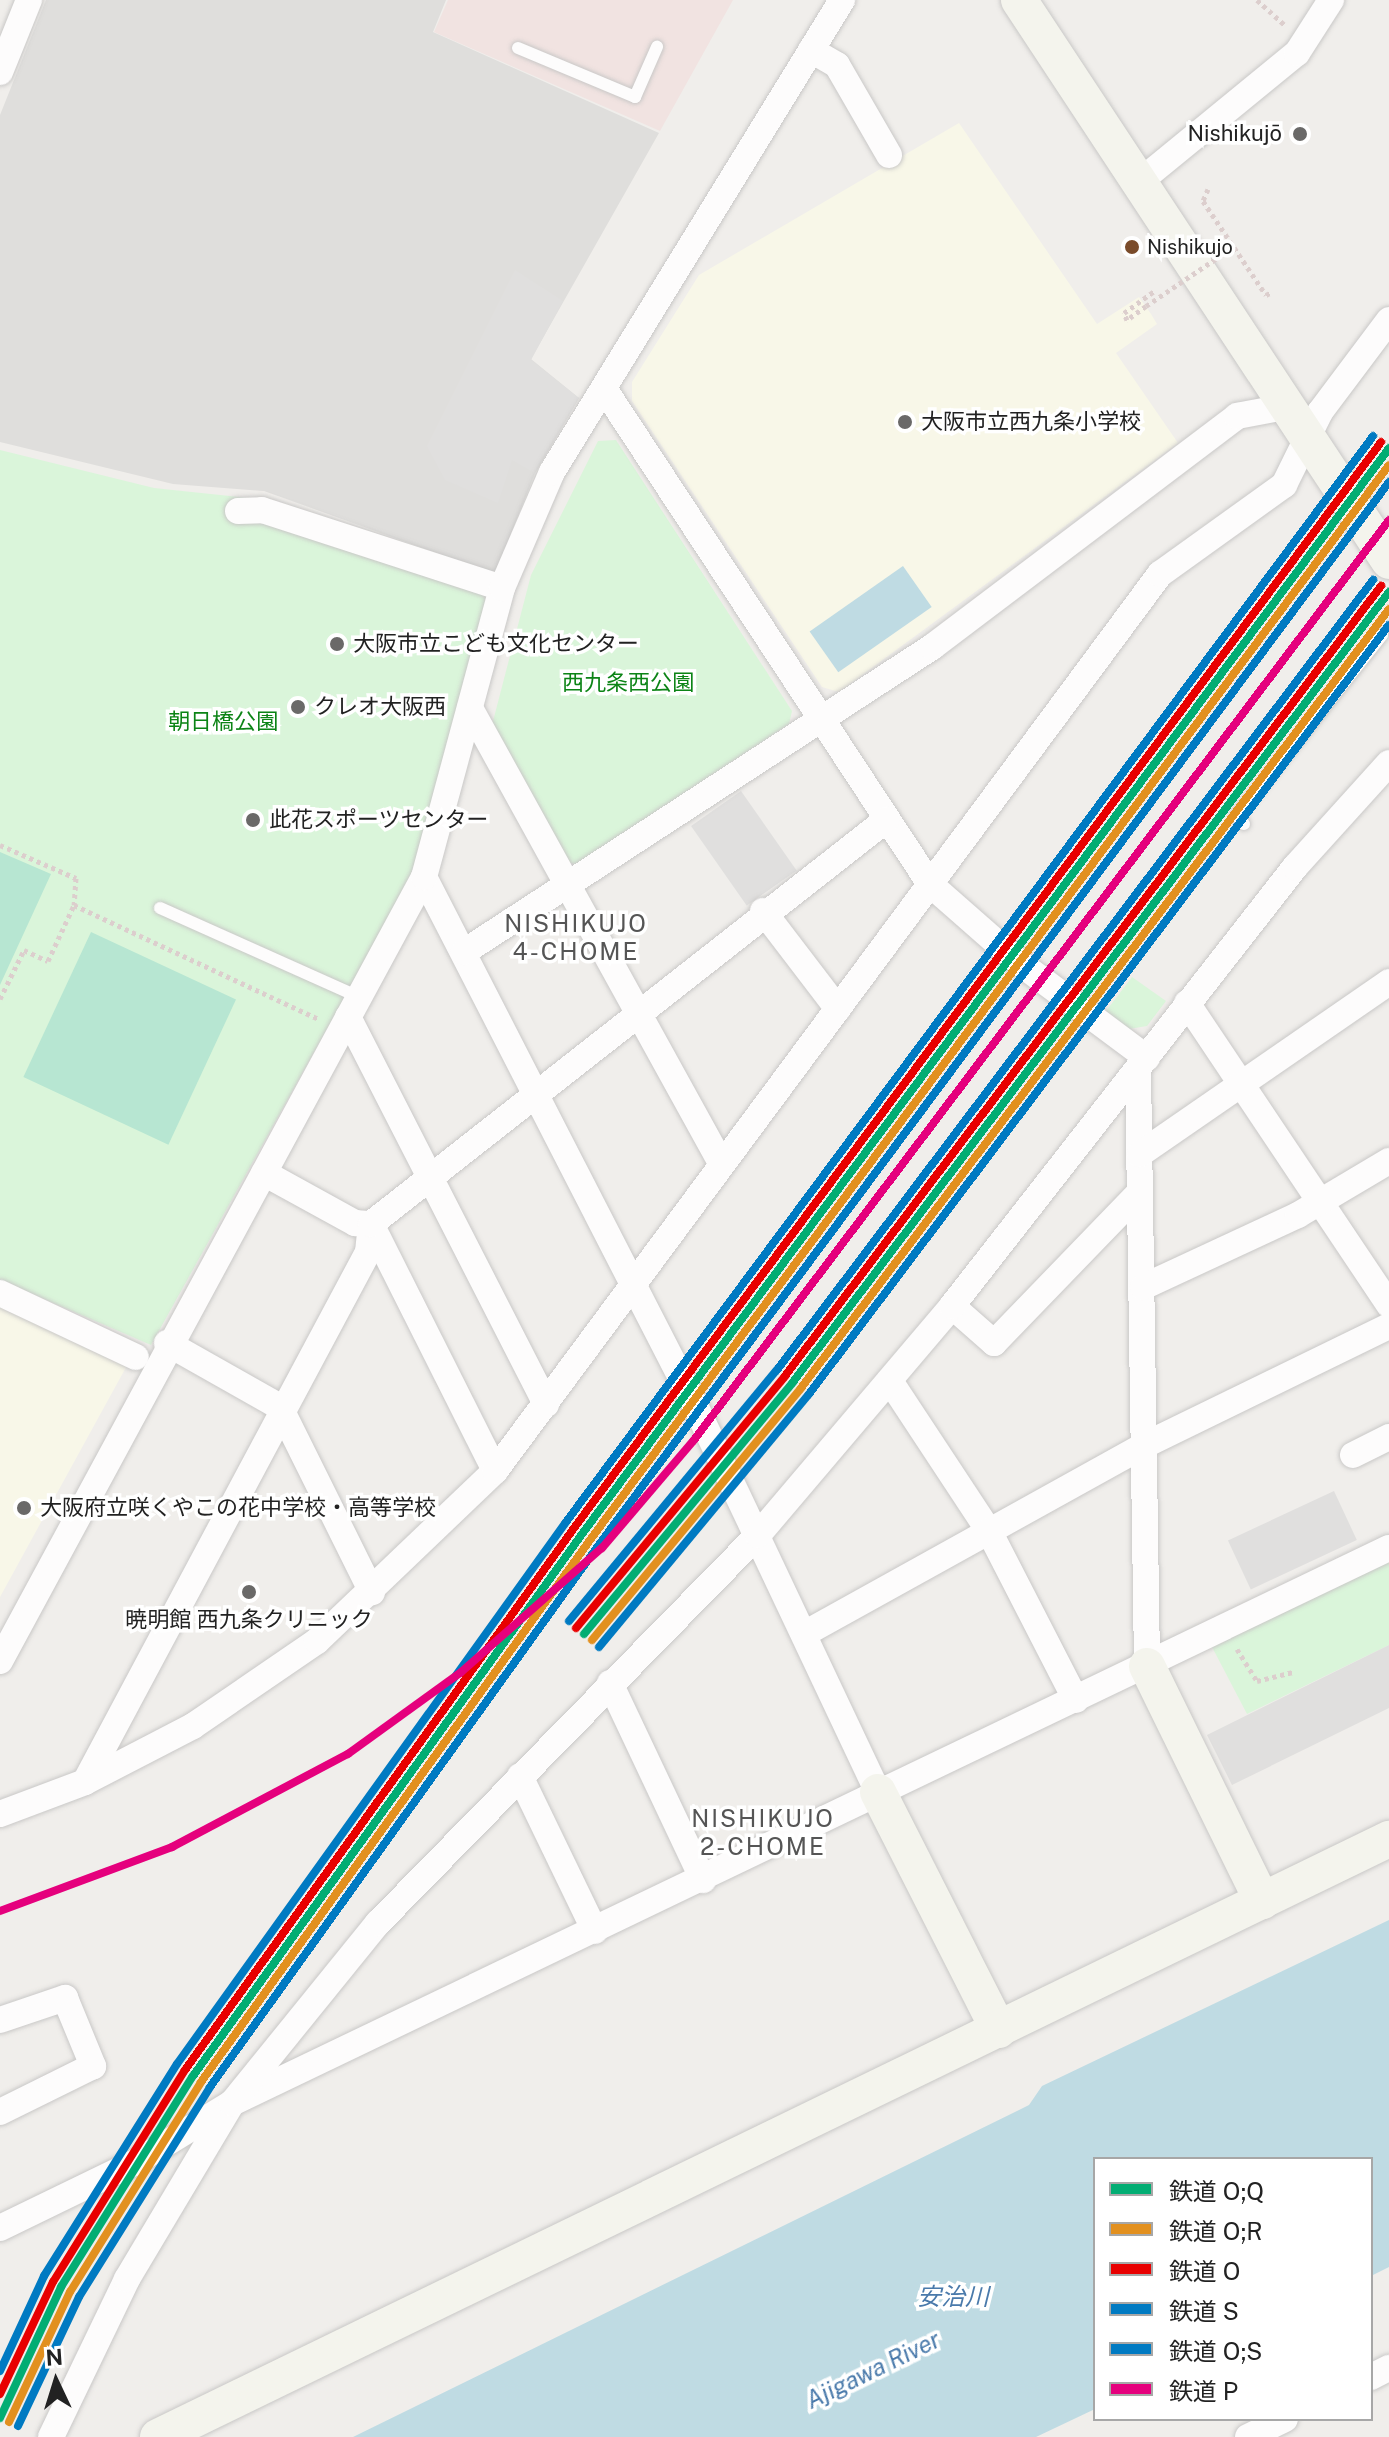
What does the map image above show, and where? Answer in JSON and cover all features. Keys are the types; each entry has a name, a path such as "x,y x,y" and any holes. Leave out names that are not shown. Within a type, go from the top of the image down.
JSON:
{"street":[{"path":"0,72 29,0"},
{"path":"0,1661 167,1343 264,1173 424,877 502,588 552,472 842,0"},
{"path":"1019,0 1389,561"},
{"path":"1138,183 1306,40 1331,0"},
{"path":"811,50 837,65 889,155"},
{"path":"0,1814 85,1782 193,1726 317,1641 372,1592 495,1471 631,1289 720,1161 838,1009 1160,574 1284,485 1295,421 1389,320"},
{"path":"605,390 930,884 1142,1064"},
{"path":"464,952 569,889 932,647 1237,416 1295,421"},
{"path":"238,511 262,510 502,588"},
{"path":"470,708 636,1015 720,1161"},
{"path":"51,2437 127,2279 232,2103 378,1923 758,1535 952,1306 1187,1003 1389,763"},
{"path":"264,1173 355,1223 371,1224 763,911 886,820"},
{"path":"424,877 758,1535 878,1792 999,2030"},
{"path":"763,911 838,1009"},
{"path":"1140,1154 1389,982"},
{"path":"1187,1003 1389,1305"},
{"path":"349,1014 546,1404"},
{"path":"1142,1064 1140,1192 1147,1444 1147,1666 1262,1901"},
{"path":"1143,1287 1321,1202 1389,1161"},
{"path":"952,1306 994,1343 1140,1192"},
{"path":"85,1782 280,1407 368,1252 371,1224"},
{"path":"371,1224 495,1471"},
{"path":"0,1293 136,1357"},
{"path":"804,1634 1147,1444 1389,1326"},
{"path":"167,1343 280,1407 372,1592"},
{"path":"890,1381 989,1531 1076,1700"},
{"path":"1353,1455 1389,1437"},
{"path":"0,2228 134,2163 232,2103 703,1880 878,1792 1389,1548"},
{"path":"610,1683 703,1880"},
{"path":"520,1776 595,1931"},
{"path":"158,2437 1389,1839"},
{"path":"0,2020 65,1998 93,2066 0,2112"},
{"path":"1248,2437 1281,2421"}],"lane":[{"path":"518,48 635,97 657,47"},
{"path":"1244,824 1237,816 1382,635"},
{"path":"160,908 349,1014"}],"path":[{"path":"1257,0 1306,40"},
{"path":"1208,189 1203,201 1269,294"},
{"path":"1154,291 1124,313 1127,320 1233,247"},
{"path":"0,845 76,878 74,905 48,961 24,950 0,999"},
{"path":"74,905 349,1014"},
{"path":"1226,1627 1257,1681 1293,1672"}],"shaded area":[{"path":"46,0 446,0 433,32 659,133 531,359 579,398 535,473 495,574 264,491 173,484 0,442 0,115"},
{"path":"448,0 733,0 660,131 434,32"},
{"name":"大阪市立西九条小学校","path":"959,123 1097,324 1139,297 1151,314 1157,324 1116,353 1178,443 839,692 822,687 632,401 632,382 699,275"},
{"path":"515,270 563,301 531,360 579,398 535,473 512,460 498,503 445,480 427,446"},
{"path":"741,791 797,870 747,905 691,826"},
{"name":"大阪府立咲くやこの花中学校・高等学校","path":"0,1302 130,1360 0,1597"},
{"path":"1334,1491 1357,1540 1251,1589 1228,1540"},
{"path":"1389,1645 1389,1708 1232,1785 1207,1735"}],"green space":[{"name":"西九条西公園","path":"616,440 792,711 789,724 576,864 566,862 492,725 531,575 598,441"},
{"name":"朝日橋公園","path":"0,450 154,488 269,500 494,578 417,867 151,1345 0,1280"},
{"path":"0,852 51,874 0,985"},
{"path":"91,932 236,1000 168,1145 23,1077"},
{"path":"1132,977 1166,1001 1147,1026 1129,1029 1106,1011"},
{"path":"1389,1561 1389,1645 1247,1714 1212,1647"}],"water":[{"path":"903,566 932,607 838,672 810,631"},
{"name":"安治川","path":"1389,1920 1389,2267 1373,2275 1373,2157 1093,2157 1093,2410 1036,2437 353,2437 1029,2105 1042,2086"}],"rail line":[{"name":"O;S","path":"0,2371 44,2276 177,2064 566,1522 1373,436"},
{"name":"O","path":"0,2394 53,2282 185,2070 574,1528 1381,442"},
{"name":"O;Q","path":"0,2418 61,2287 193,2076 582,1534 1389,448"},
{"name":"O;R","path":"9,2422 70,2292 201,2082 590,1540 1389,465"},
{"name":"S","path":"18,2426 79,2297 210,2087 598,1546 1389,482"},
{"name":"P","path":"0,1911 172,1847 348,1754 460,1673 602,1548 694,1440 1389,520"},
{"name":"O;S","path":"569,1621 777,1370 1373,580"},
{"name":"O","path":"576,1628 785,1376 1381,586"},
{"name":"O;Q","path":"584,1634 793,1382 1389,592"},
{"name":"O;R","path":"592,1640 801,1388 1389,609"},
{"name":"S","path":"599,1647 809,1394 1389,625"}],"place":[{"name":"Nishikujō","path":"1300,134"},
{"name":"Nishikujo","path":"1132,247"},
{"name":"大阪市立西九条小学校","path":"905,422"},
{"name":"大阪市立こども文化センター","path":"337,644"},
{"name":"クレオ大阪西","path":"298,707"},
{"name":"此花スポーツセンター","path":"253,820"},
{"name":"大阪府立咲くやこの花中学校・高等学校","path":"24,1508"},
{"name":"暁明館 西九条クリニック","path":"249,1592"}],"district":[{"name":"NISHIKUJO 4-CHOME","path":"576,938"},
{"name":"NISHIKUJO 2-CHOME","path":"763,1833"}],"water label":[{"name":"Ajigawa River","path":"873,2370"}]}
